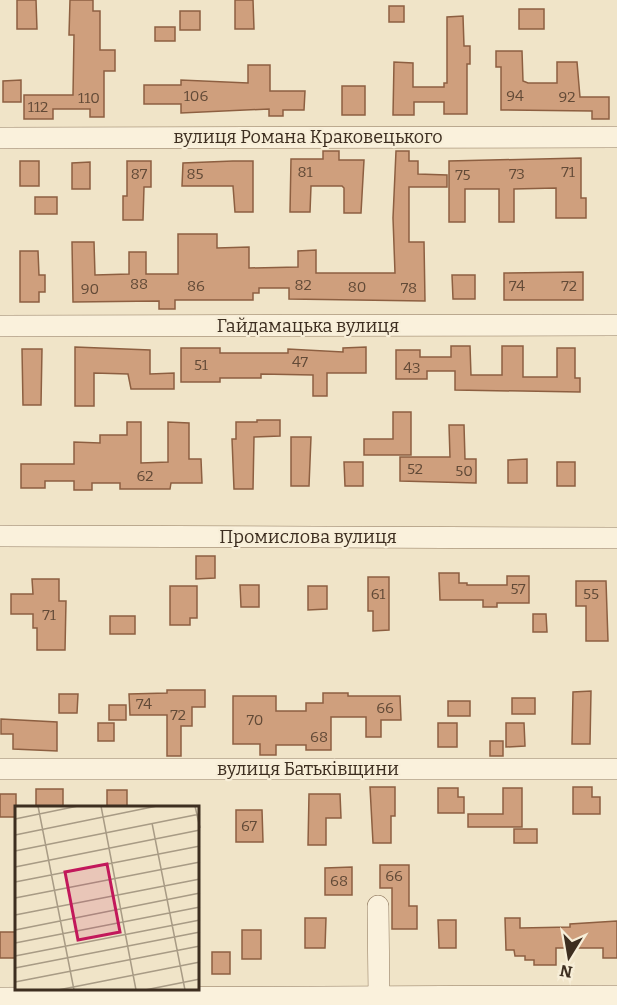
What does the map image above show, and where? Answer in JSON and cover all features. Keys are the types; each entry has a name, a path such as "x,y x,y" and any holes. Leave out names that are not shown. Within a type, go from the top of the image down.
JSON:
{"street":[{"name":"вулиця Романа Краковецького","path":"0,138 617,137"},
{"name":"Гайдамацька вулиця","path":"0,326 617,325"},
{"name":"Промислова вулиця","path":"0,536 617,538"},
{"name":"вулиця Батьківщини","path":"0,769 617,769"},
{"path":"378,906 379,997"},
{"path":"0,998 617,996"}],"building":[{"path":"17,0 36,0 37,29 17,29"},
{"path":"70,0 93,0 93,11 100,11 100,50 115,50 115,71 104,71 104,117 90,117 90,109 53,109 53,119 24,119 24,95 73,95 74,35 69,35"},
{"path":"235,0 253,0 254,29 235,29"},
{"path":"389,6 404,6 404,22 389,22"},
{"path":"519,9 544,9 544,29 519,29"},
{"path":"180,11 200,11 200,30 180,30"},
{"path":"463,16 464,46 470,46 470,64 467,64 467,114 444,114 444,102 414,102 414,115 393,115 394,62 413,63 413,87 444,87 444,83 447,83 447,17"},
{"path":"155,27 175,27 175,41 155,41"},
{"path":"496,51 522,51 523,81 528,83 557,83 557,62 577,62 580,97 609,97 609,119 592,119 592,111 501,110 501,67 496,67"},
{"path":"248,65 270,65 270,91 305,91 304,110 283,110 283,116 269,116 269,109 181,113 181,104 144,104 144,85 181,85 181,80 248,83"},
{"path":"21,80 21,102 3,102 3,81"},
{"path":"342,86 365,86 365,115 342,115"},
{"path":"323,151 339,151 339,160 364,160 361,213 344,213 344,188 342,186 311,186 310,212 290,212 291,159 323,159"},
{"path":"396,151 409,151 409,161 418,161 418,174 447,175 447,187 409,187 409,242 424,242 425,301 289,299 289,288 259,288 259,293 253,293 253,300 175,300 175,309 159,309 159,301 73,302 72,242 94,242 95,275 129,274 129,252 146,252 146,274 178,274 178,234 217,234 217,248 249,247 249,268 298,267 298,251 316,250 316,273 395,273 393,218"},
{"path":"581,158 581,198 586,198 586,218 556,218 556,188 514,189 514,222 499,222 499,189 465,189 465,222 449,222 449,161"},
{"path":"20,161 39,161 39,186 20,186"},
{"path":"127,161 151,161 151,187 144,187 143,220 123,220 123,196 127,196"},
{"path":"253,161 253,212 235,212 233,186 182,186 183,163"},
{"path":"90,162 90,189 72,189 72,163"},
{"path":"35,197 57,197 57,214 35,214"},
{"path":"20,251 38,251 39,275 45,275 45,292 39,292 39,302 20,302"},
{"path":"583,272 583,300 504,300 504,273"},
{"path":"452,275 475,275 475,299 453,299"},
{"path":"451,346 470,346 471,375 502,375 502,346 523,346 523,377 557,377 557,348 575,348 575,378 580,378 580,392 455,390 455,371 427,371 427,379 396,379 396,350 420,350 420,357 451,357"},
{"path":"75,347 150,350 150,374 174,373 174,389 131,389 128,374 94,373 94,406 75,406"},
{"path":"366,347 366,373 327,373 327,396 313,396 313,375 261,374 261,378 220,378 220,382 181,382 181,348 220,348 220,353 288,353 288,349 343,352 343,348"},
{"path":"22,349 42,349 41,405 23,405"},
{"path":"393,412 411,412 411,455 364,455 364,439 393,439"},
{"path":"257,420 280,420 280,436 254,437 253,489 234,489 232,439 236,439 236,422 257,422"},
{"path":"127,422 141,422 141,463 168,462 168,422 189,423 189,459 201,459 202,483 171,483 170,489 120,489 120,483 92,483 92,490 74,490 74,481 45,481 45,488 21,488 21,464 74,464 74,442 100,443 100,435 127,435"},
{"path":"449,425 464,425 465,459 476,459 476,483 400,481 400,457 450,457"},
{"path":"291,437 311,437 309,486 291,486"},
{"path":"527,459 527,483 508,483 508,460"},
{"path":"344,462 363,462 363,486 345,486"},
{"path":"557,462 575,462 575,486 557,486"},
{"path":"196,556 215,556 215,578 196,579"},
{"path":"439,573 459,573 459,583 467,583 467,585 507,585 507,576 529,576 529,603 497,603 497,607 483,607 483,600 440,600"},
{"path":"368,577 389,577 389,630 373,631 373,611 368,611"},
{"path":"32,579 59,579 59,601 66,601 65,650 37,650 37,628 33,628 33,614 11,614 11,594 33,594"},
{"path":"576,581 606,581 608,641 586,641 586,606 576,606"},
{"path":"240,585 259,585 259,607 241,607"},
{"path":"170,586 197,586 197,618 190,618 190,625 170,625"},
{"path":"308,586 327,586 327,609 308,610"},
{"path":"533,614 546,614 547,632 533,632"},
{"path":"110,616 135,616 135,634 110,634"},
{"path":"167,690 205,690 205,707 192,707 192,726 181,726 181,756 167,756 167,715 130,715 129,694 167,693"},
{"path":"591,691 590,744 572,744 573,692"},
{"path":"323,693 348,693 348,696 400,696 401,720 381,720 381,737 366,737 366,717 331,717 331,750 306,750 306,745 276,745 276,755 260,755 260,744 233,744 233,696 276,696 276,711 306,711 306,703 323,703"},
{"path":"59,694 78,694 77,713 59,713"},
{"path":"512,698 535,698 535,714 512,714"},
{"path":"448,701 470,701 470,716 448,716"},
{"path":"109,705 126,705 126,720 109,720"},
{"path":"1,719 57,722 57,751 13,749 13,734 1,734"},
{"path":"98,723 114,723 114,741 98,741"},
{"path":"438,723 457,723 457,747 438,747"},
{"path":"506,723 524,723 525,746 506,747"},
{"path":"490,741 503,741 503,756 490,756"},
{"path":"370,787 395,787 395,816 391,816 391,843 373,843"},
{"path":"573,787 592,787 592,797 600,797 600,814 573,814"},
{"path":"438,788 458,788 458,797 464,797 464,813 438,813"},
{"path":"503,788 522,788 522,827 468,827 468,814 503,814"},
{"path":"36,789 63,789 63,806 36,806"},
{"path":"107,790 127,790 127,806 107,806"},
{"path":"0,794 16,794 15,817 0,817"},
{"path":"309,794 340,794 341,818 326,818 326,845 308,845"},
{"path":"236,810 262,810 263,842 236,842"},
{"path":"514,829 537,829 537,843 514,843"},
{"path":"380,865 409,865 409,906 417,906 417,929 392,929 392,888 380,888"},
{"path":"352,867 352,895 325,895 325,868"},
{"path":"305,918 326,918 325,948 305,948"},
{"path":"505,918 520,918 520,928 570,927 570,924 617,921 617,958 603,958 603,948 556,948 556,965 534,965 534,960 525,960 525,956 515,956 514,950 506,950"},
{"path":"438,920 456,920 456,948 439,948"},
{"path":"242,930 261,930 261,959 242,959"},
{"path":"0,932 15,932 15,958 0,958"},
{"path":"212,952 230,952 230,974 212,974"}]}
